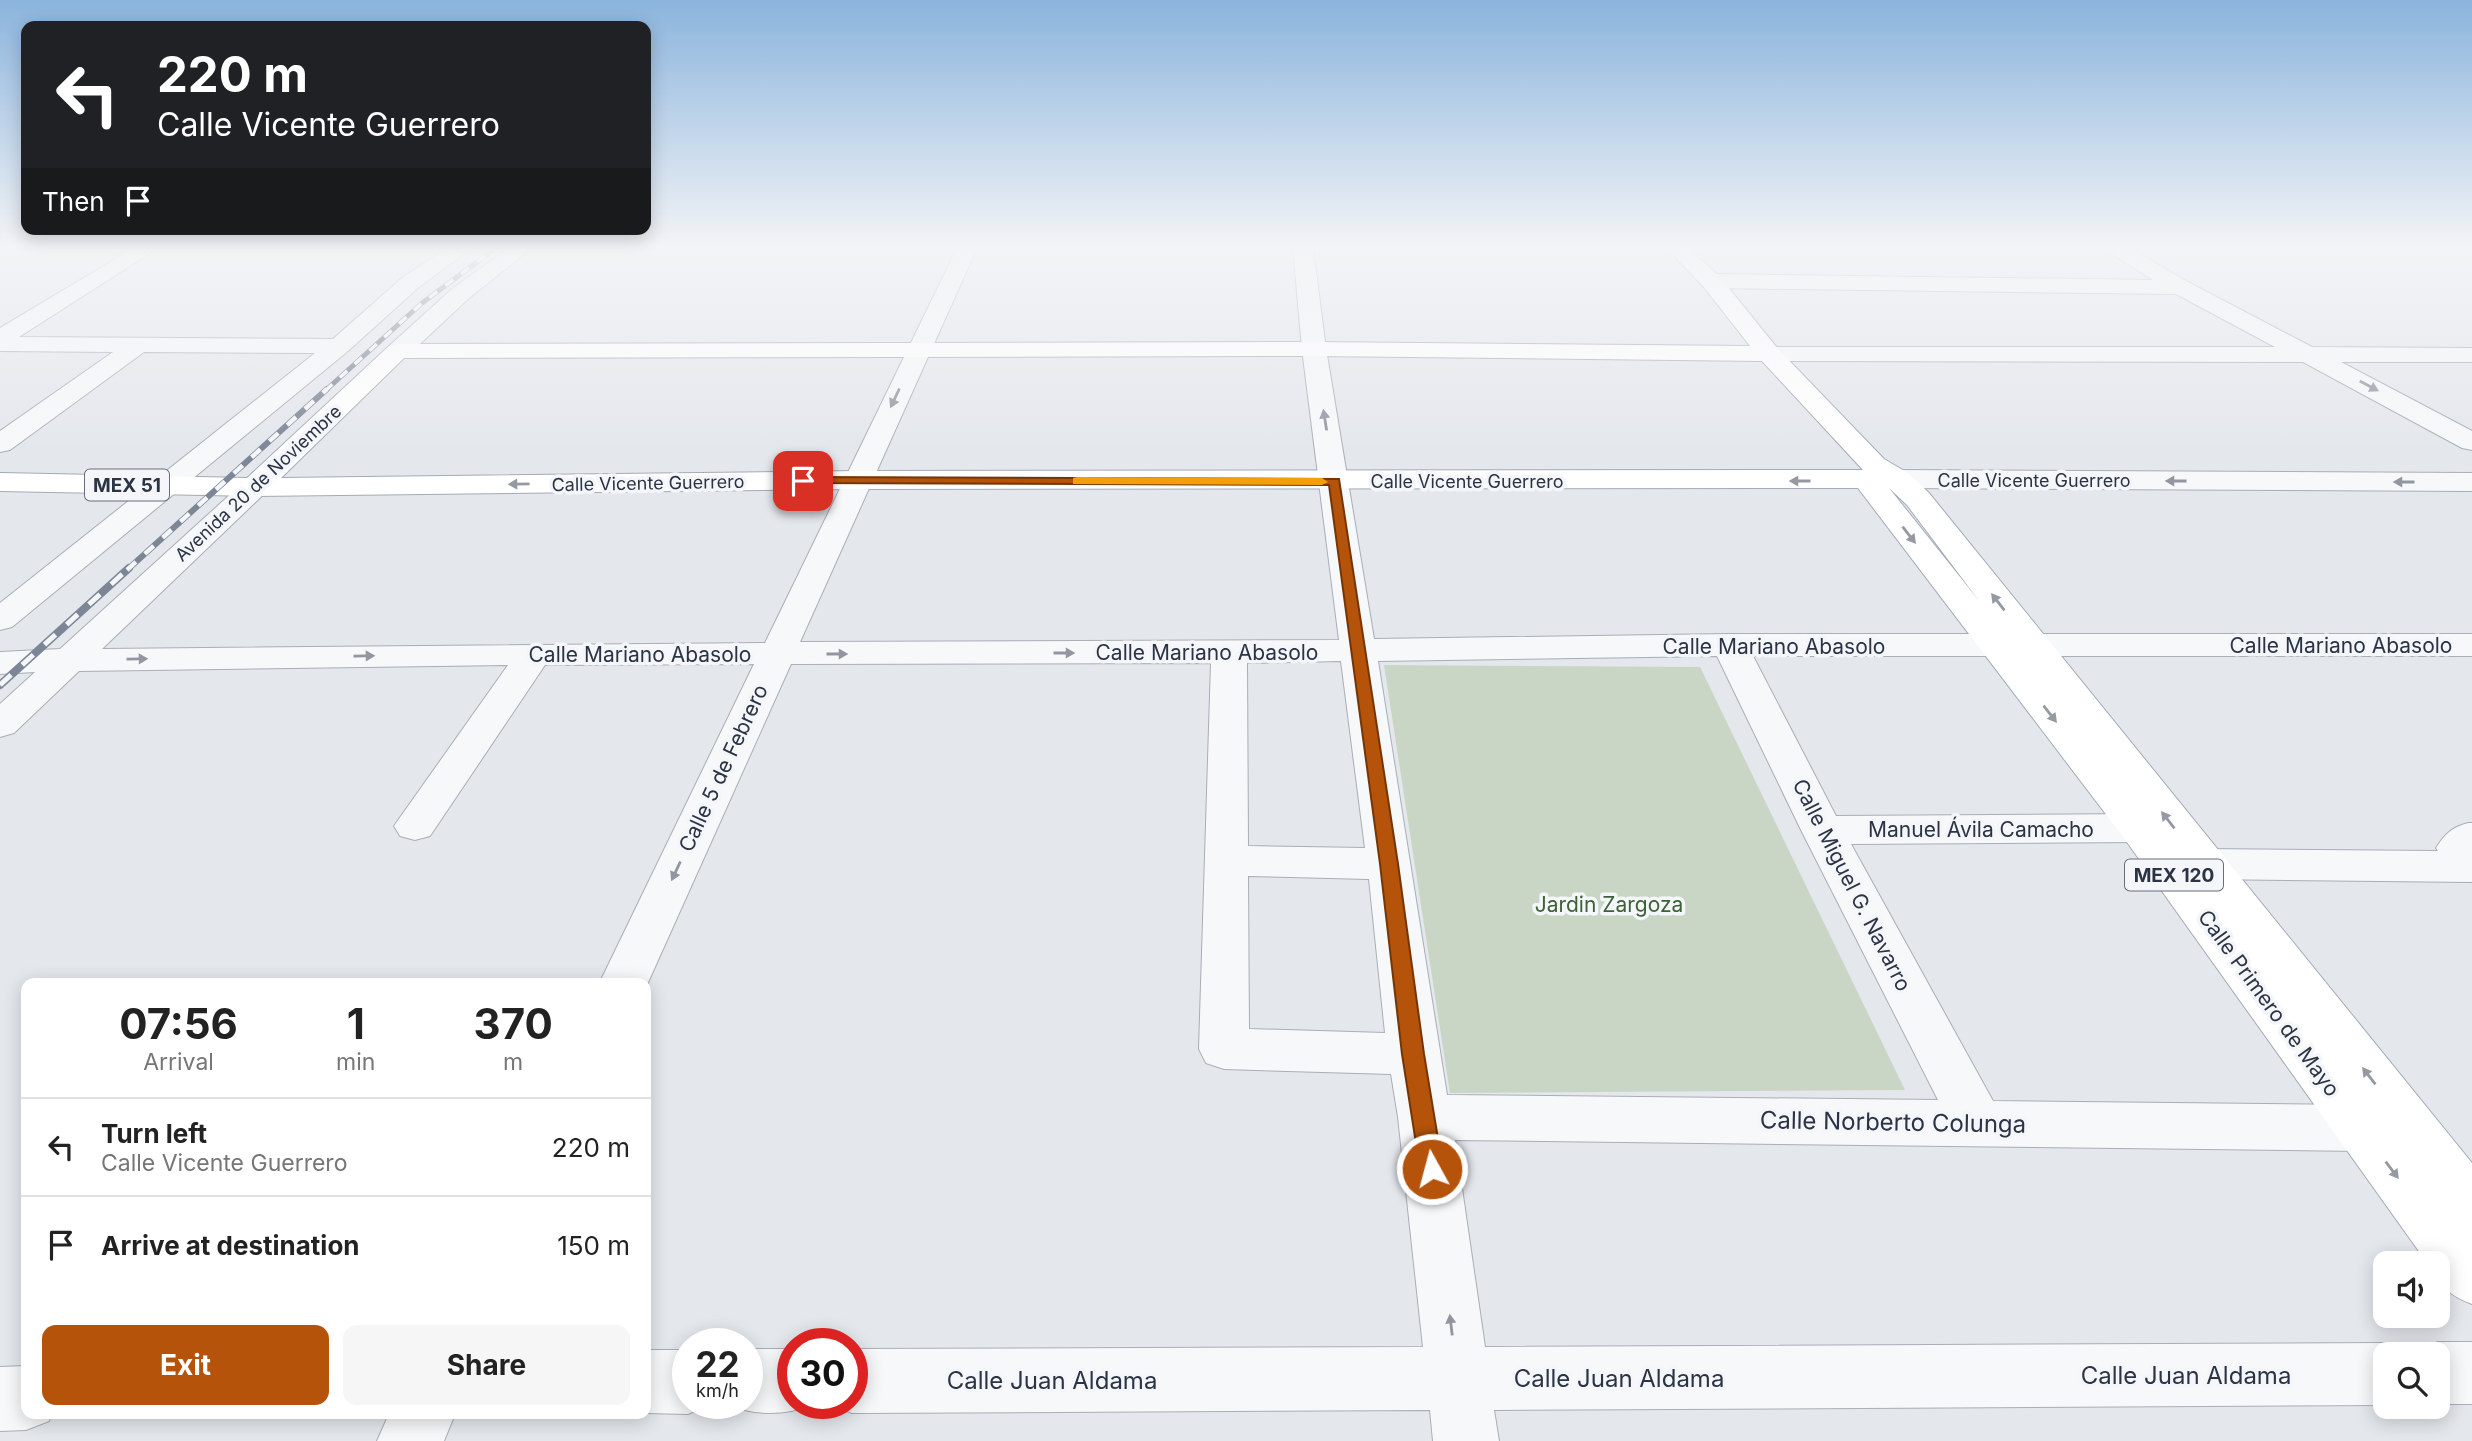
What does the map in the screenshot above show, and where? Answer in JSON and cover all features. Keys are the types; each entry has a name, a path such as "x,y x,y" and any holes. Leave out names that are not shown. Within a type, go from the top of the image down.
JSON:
{"main road":[{"name":"Calle Primero de Mayo","path":"1738,315 1769,354 1880,475 2015,646 2202,864 2472,1206"},
{"path":"398,351 1314,349 1769,354"},
{"name":"Avenida 20 de Noviembre","path":"254,487 398,351"},
{"name":"Calle Vicente Guerrero","path":"0,482 254,487 858,480 1334,482 1880,475"},
{"name":"Calle Primero de Mayo","path":"2015,646 2139,828 2472,1276"}],"street":[{"path":"0,338 37,315"},
{"path":"0,620 168,486 374,315"},
{"name":"Avenida 20 de Noviembre","path":"398,351 437,315"},
{"name":"Calle 5 de Febrero","path":"626,978 934,315"},
{"path":"1310,315 1389,864 1413,1054 1425,1116 1466,1441"},
{"path":"2234,315 2472,442"},
{"path":"0,344 339,346"},
{"path":"0,444 140,344"},
{"path":"1769,354 2472,355"},
{"name":"Calle Vicente Guerrero","path":"1880,475 2472,482"},
{"name":"Avenida 20 de Noviembre","path":"0,725 254,487"},
{"name":"Calle Mariano Abasolo","path":"0,663 534,654 1229,652 1730,645 2472,645"},
{"name":"Calle Miguel G. Navarro","path":"1730,645 1822,830 1977,1123"},
{"path":"1229,652 1224,1049 1413,1054"},
{"path":"415,826 534,654"},
{"name":"Manuel Ávila Camacho","path":"1822,830 2139,828"},
{"path":"2472,837 2468,837 2458,848 2472,867"},
{"path":"1227,861 1389,864"},
{"path":"2202,864 2472,867"},
{"name":"Calle Norberto Colunga","path":"1425,1116 2360,1128"},
{"path":"2450,1373 2472,1373"},
{"name":"Calle Juan Aldama","path":"868,1381 2373,1374"},
{"path":"651,1382 672,1382"},
{"path":"0,1399 21,1398"},
{"path":"410,1441 421,1419"}],"green space":[{"name":"Jardin Zargoza","path":"1384,665 1700,667 1905,1090 1450,1093"}],"railway":[{"path":"325,391 409,315"},
{"path":"127,570 327,389"},
{"path":"0,685 129,568"}],"slow traffic":[{"path":"1077,481 1322,482"}],"route":[{"path":"803,481 1334,482 1389,864 1413,1054 1432,1169"}]}
